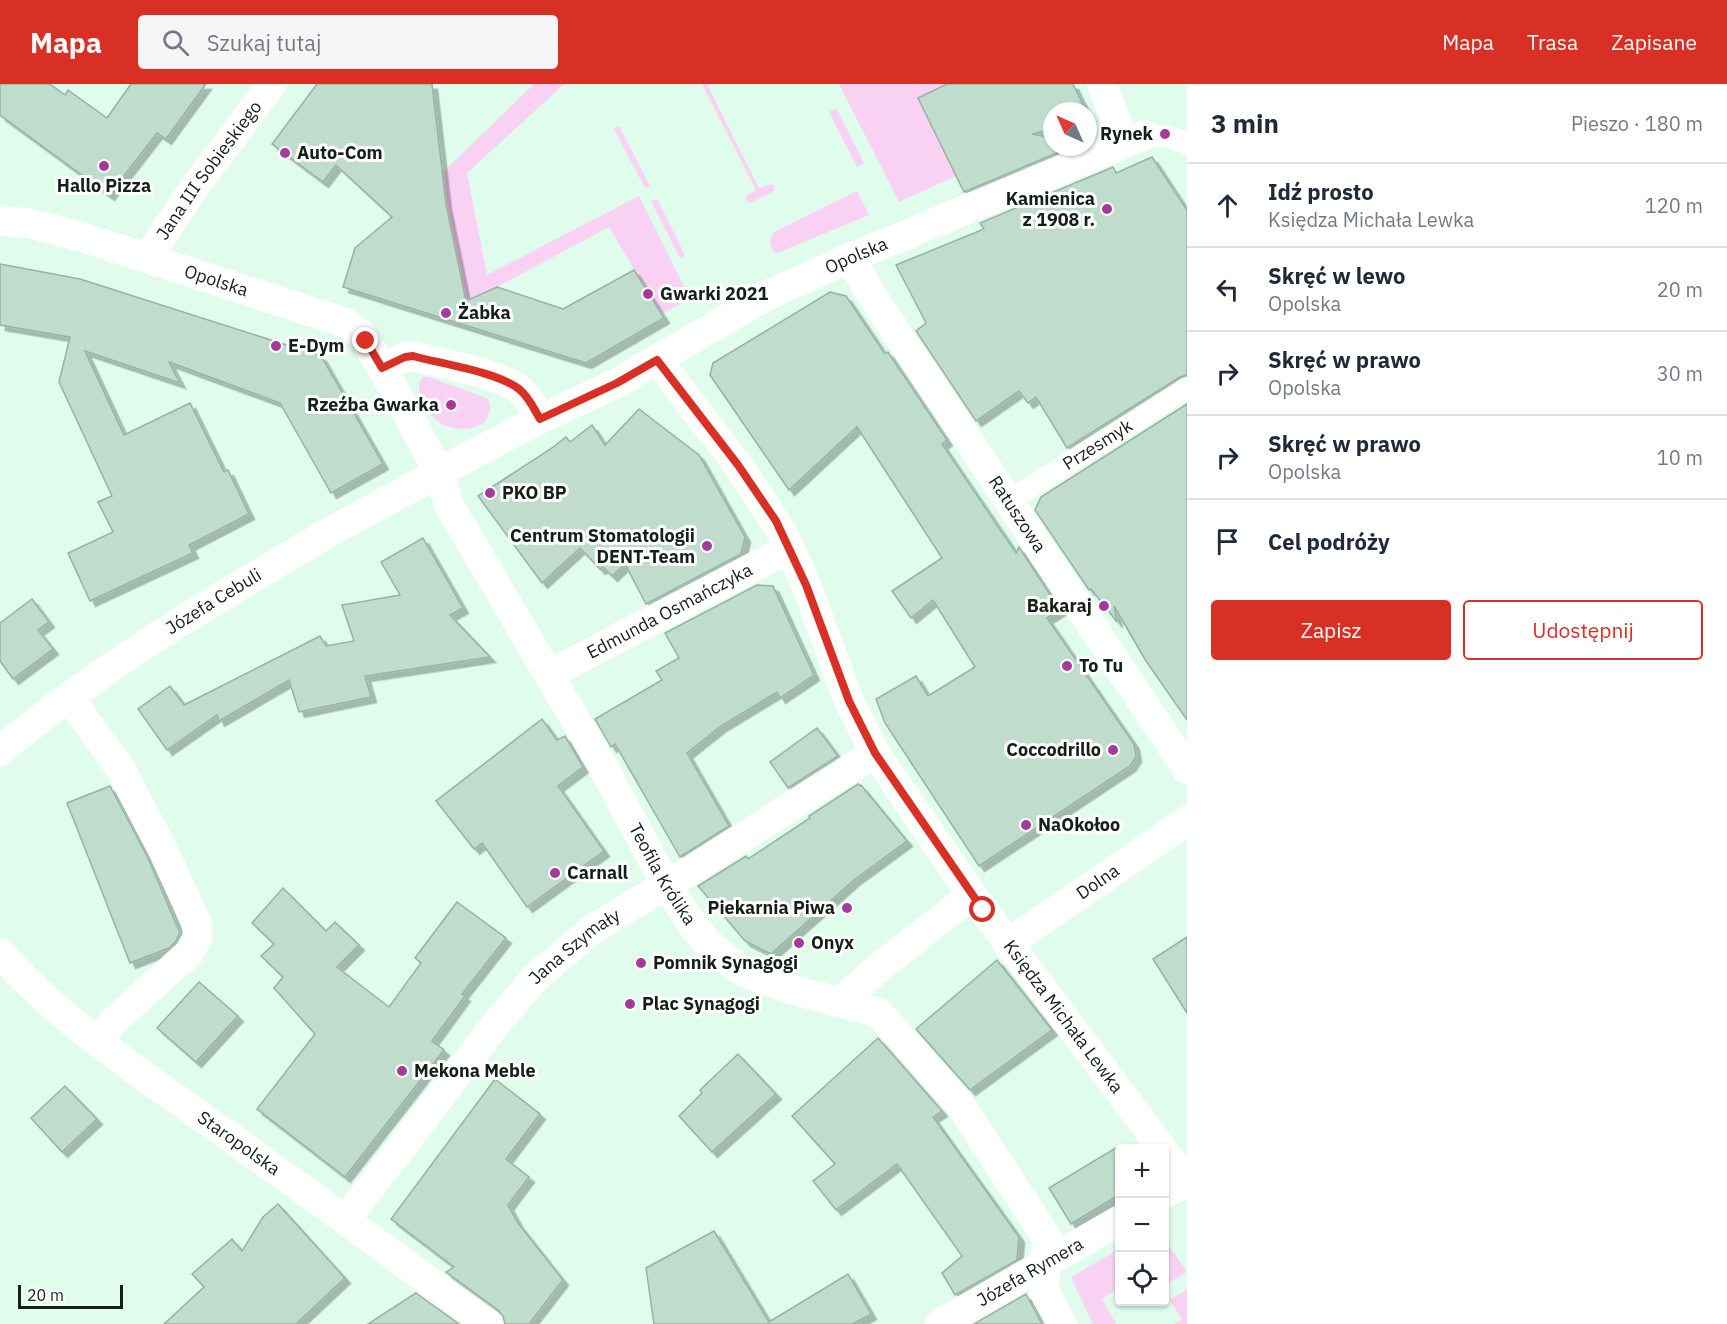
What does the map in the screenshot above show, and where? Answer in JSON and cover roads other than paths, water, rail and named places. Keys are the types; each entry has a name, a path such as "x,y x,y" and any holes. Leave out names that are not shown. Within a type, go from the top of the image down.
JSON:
{"street":[{"name":"Jana III Sobieskiego","path":"148,257 194,188 272,84"},
{"path":"1102,84 1135,138 1165,136 1187,144"},
{"name":"Opolska","path":"0,221 29,223 148,257 346,323 361,334 439,472 540,419 617,383 766,296 850,258 1135,138"},
{"name":"Opolska","path":"0,204 29,223"},
{"name":"Ratuszowa","path":"850,258 876,302 1187,769"},
{"path":"382,368 405,357 413,356 492,377 520,390 530,401 540,419"},
{"name":"Księdza Michała Lewka","path":"657,360 738,465 776,521 806,585 849,701 875,753 972,896 1158,1144"},
{"name":"Przesmyk","path":"1009,501 1187,388"},
{"name":"Teofila Królika","path":"439,472 450,507 602,765 675,902 708,943 746,973 789,989 879,1013 961,1106 1047,1238 1044,1291 1062,1324"},
{"name":"Józefa Cebuli","path":"0,751 69,698 169,630 313,542 439,472"},
{"name":"Edmunda Osmańczyka","path":"550,674 790,548"},
{"path":"69,698 119,766 163,850 196,924 198,937 189,952 115,1020 97,1042"},
{"name":"Jana Szymały","path":"346,1219 495,1025 536,977 594,928 875,753"},
{"name":"Dolna","path":"1007,944 1187,821"},
{"path":"839,1003 878,969 972,896"},
{"name":"Staropolska","path":"0,953 52,1005 97,1042 346,1219 488,1324"},
{"name":"Księdza Michała Lewka","path":"1169,1158 1187,1182"},
{"path":"1169,1191 1187,1182"},
{"name":"Józefa Rymera","path":"940,1324 1115,1222"}],"place":[{"name":"Rynek","path":"1165,134"},
{"name":"Auto-Com","path":"285,153"},
{"name":"Hallo Pizza","path":"104,166"},
{"name":"Kamienica z 1908 r.","path":"1107,209"},
{"name":"Gwarki 2021","path":"648,294"},
{"name":"Żabka","path":"446,313"},
{"name":"E-Dym","path":"276,346"},
{"name":"Rzeźba Gwarka","path":"451,405"},
{"name":"PKO BP","path":"490,493"},
{"name":"Centrum Stomatologii DENT-Team","path":"707,546"},
{"name":"Bakaraj","path":"1104,606"},
{"name":"To Tu","path":"1067,666"},
{"name":"Coccodrillo","path":"1113,750"},
{"name":"NaOkołoo","path":"1026,825"},
{"name":"Carnall","path":"555,873"},
{"name":"Piekarnia Piwa","path":"847,908"},
{"name":"Onyx","path":"799,943"},
{"name":"Pomnik Synagogi","path":"641,963"},
{"name":"Plac Synagogi","path":"630,1004"},
{"name":"Mekona Meble","path":"402,1071"}]}
